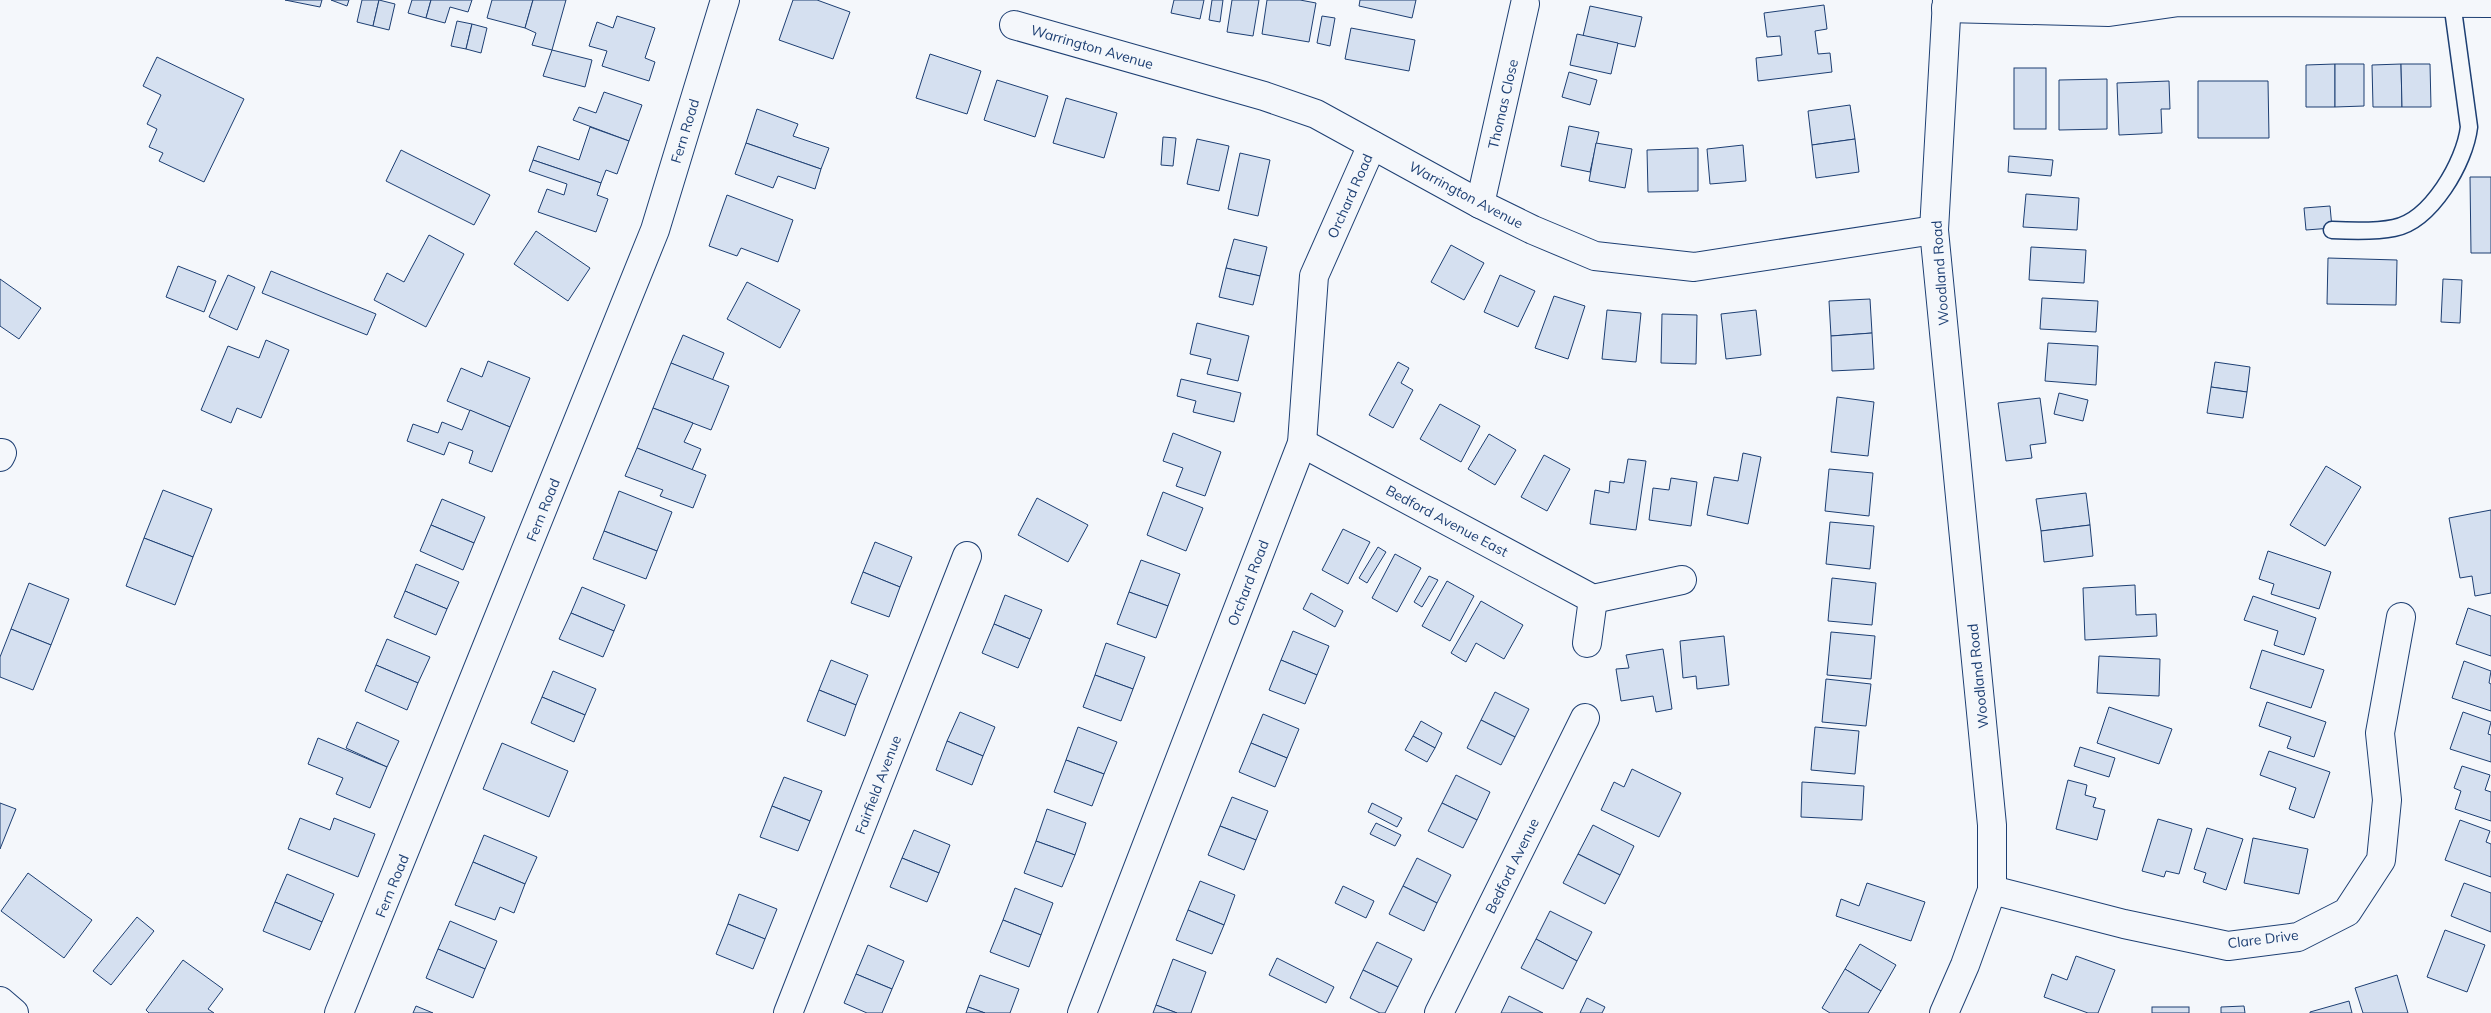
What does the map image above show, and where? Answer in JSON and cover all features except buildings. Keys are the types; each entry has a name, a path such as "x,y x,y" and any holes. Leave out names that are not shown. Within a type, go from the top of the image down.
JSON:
{"street":[{"name":"Fern Road","path":"339,1013 655,230 724,0"},
{"name":"Woodland Road","path":"1944,1013 1966,965 1992,890 1992,825 1934,230 1947,4 2109,12 2179,2 2491,3"},
{"name":"Thomas Close","path":"1480,204 1526,4"},
{"name":"Warrington Avenue","path":"1014,25 1273,99 1316,114 1480,204 1533,230 1595,256 1694,267 1934,230"},
{"name":"Orchard Road","path":"1082,1013 1302,443 1314,276 1372,145"},
{"name":"Bedford Avenue East","path":"1302,443 1593,600"},
{"name":"Fairfield Avenue","path":"788,1013 967,556"},
{"path":"1587,643 1593,600 1682,580"},
{"name":"Clare Drive","path":"1992,890 2124,924 2228,946 2298,937 2347,912 2381,860 2387,800 2380,733 2401,617"},
{"name":"Bedford Avenue","path":"1439,1013 1585,718"},
{"path":"0,1001 14,1013"}],"lane":[{"path":"2332,230 2395,228 2410,222 2438,198 2457,164 2468,138 2469,127 2452,2"}]}
